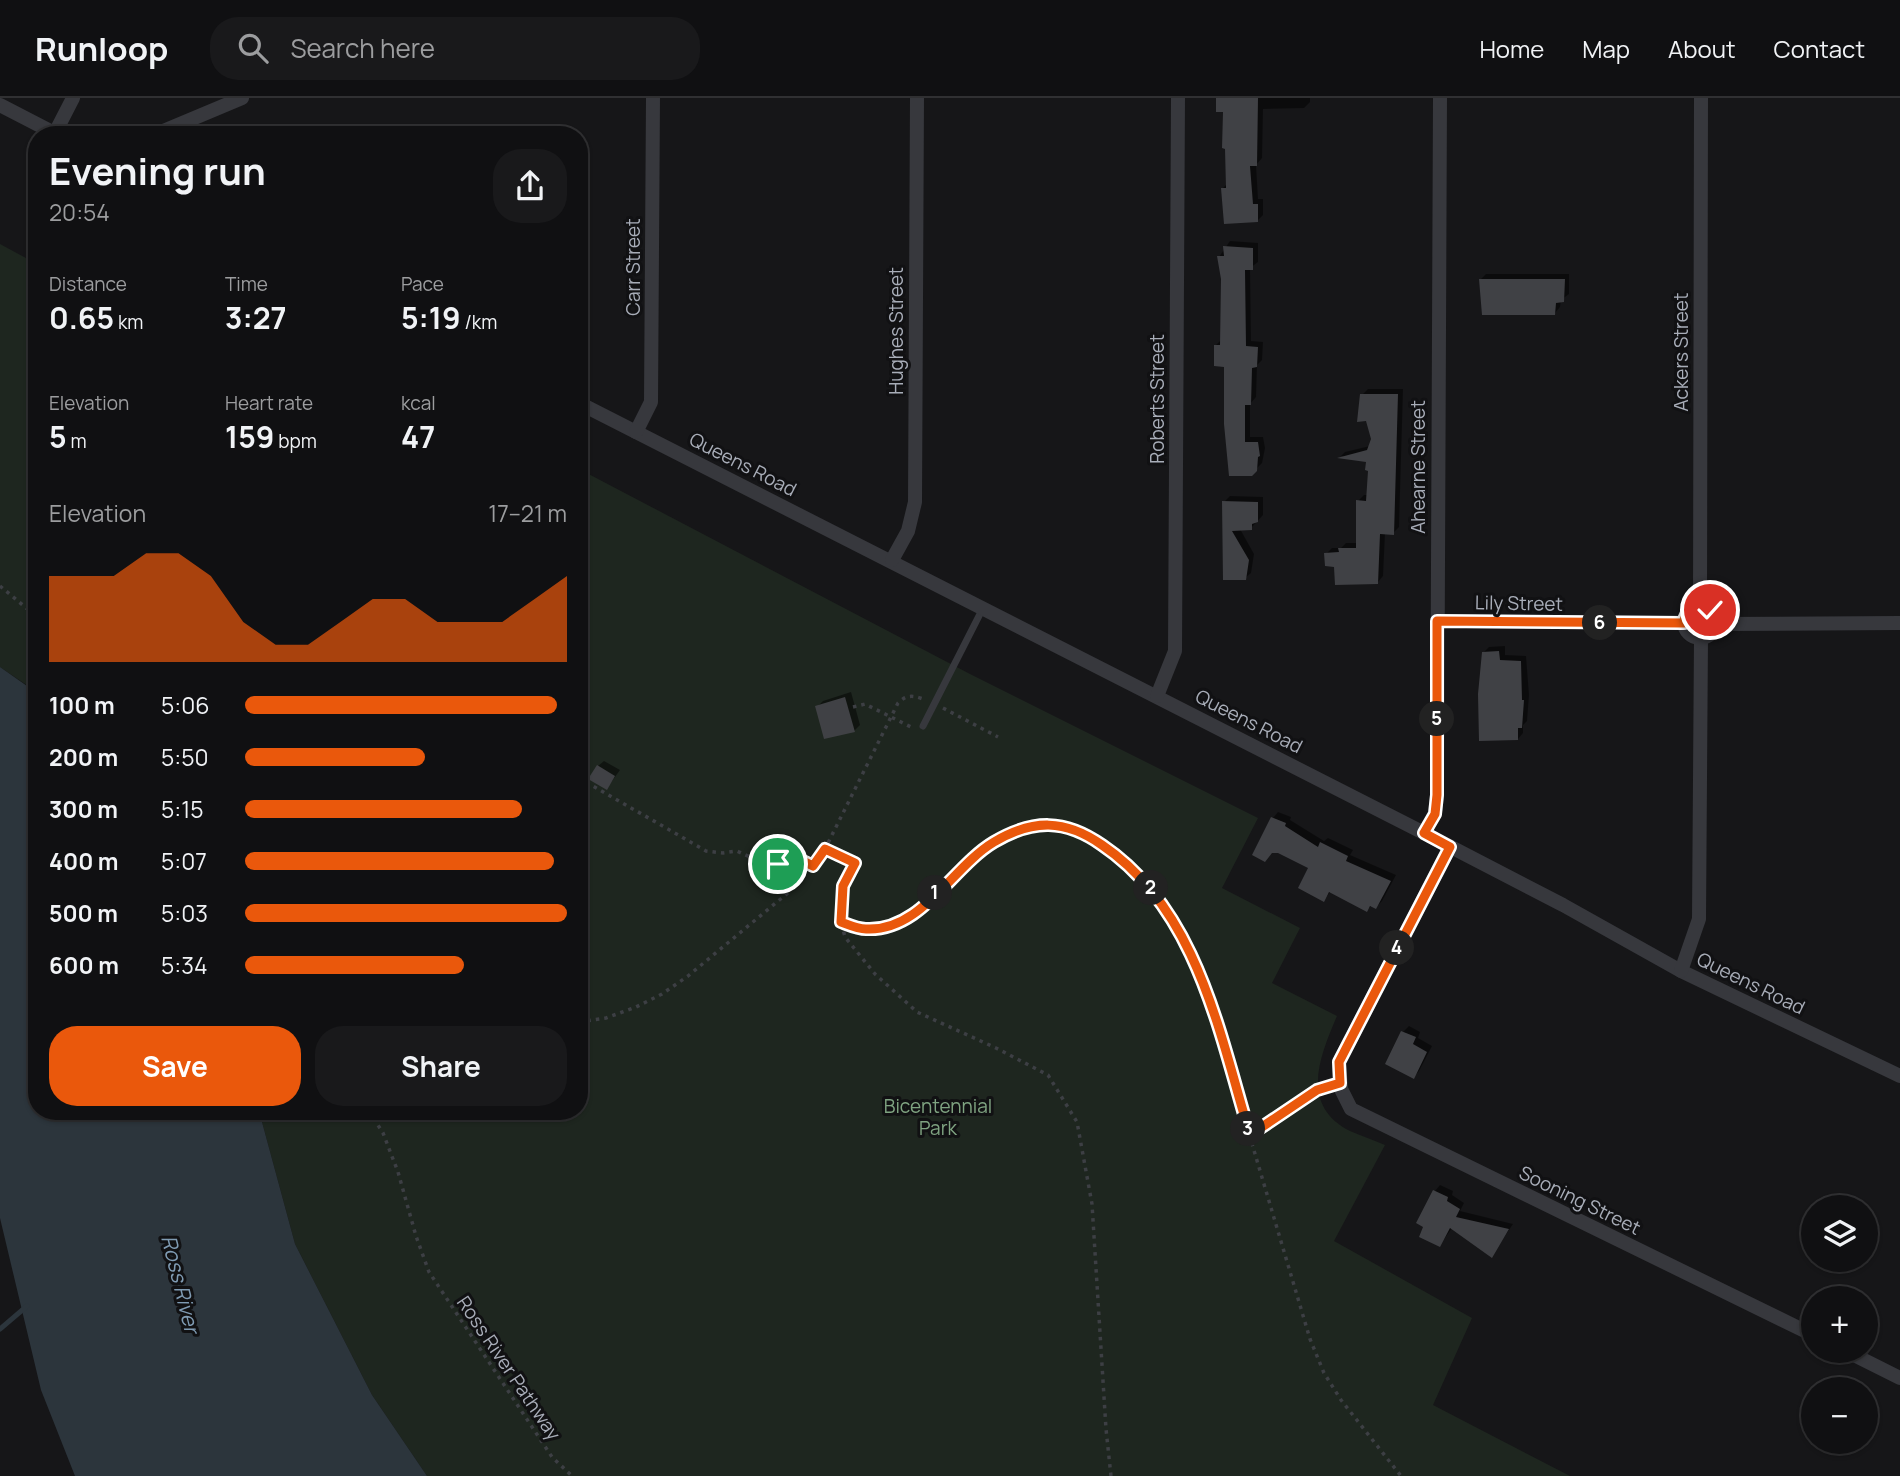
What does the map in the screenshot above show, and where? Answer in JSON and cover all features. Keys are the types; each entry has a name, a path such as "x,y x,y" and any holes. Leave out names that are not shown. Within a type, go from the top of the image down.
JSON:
{"street":[{"path":"61,126 73,98"},
{"path":"175,126 242,98"},
{"name":"Carr Street","path":"636,432 651,402 653,98"},
{"name":"Hughes Street","path":"892,560 908,531 915,502 917,98"},
{"name":"Roberts Street","path":"1157,696 1175,651 1178,98"},
{"name":"Ahearne Street","path":"1424,833 1435,814 1437,795 1440,98"},
{"name":"Ackers Street","path":"1700,606 1701,98"},
{"path":"0,105 41,126"},
{"name":"Queens Road","path":"588,408 1424,833 1563,905 1681,971 1900,1076"},
{"path":"1700,606 1710,610 1715,619 1710,634 1701,638 1692,635 1684,623 1687,613 1700,606"},
{"name":"Lily Street","path":"1437,621 1684,623"},
{"path":"1715,624 1900,623"},
{"path":"1681,971 1699,919 1701,638"},
{"path":"1340,1086 1339,1062 1450,847"},
{"name":"Sooning Street","path":"1340,1086 1351,1109 1801,1329"},
{"path":"1870,1363 1900,1378"}],"lane":[{"path":"922,729 984,607"}],"path":[{"path":"0,586 28,609"},
{"path":"588,1021 616,1014 662,994 688,976 789,892 825,849 898,703 904,697 911,696 924,700"},
{"path":"852,707 865,704 922,729"},
{"path":"945,709 998,737"},
{"path":"588,783 706,851 737,851 767,865 799,859 813,866"},
{"path":"841,922 864,929 882,928 913,916 993,842 1025,828 1048,824 1070,827 1092,837 1125,860 1147,883 1170,915 1192,954 1209,999 1310,1339 1324,1373 1341,1400 1401,1476"},
{"path":"825,849 855,862 843,886 841,922 845,937 875,974 916,1012 1048,1075 1077,1122 1092,1204 1111,1476"},
{"path":"1250,1135 1317,1090 1340,1086"},
{"name":"Ross River Pathway","path":"375,1120 383,1133 398,1172 429,1272 552,1457 572,1476"}],"green space":[{"path":"0,244 28,259 28,686 0,667"},
{"name":"Bicentennial Park","path":"588,474 970,674 1258,818 1222,888 1300,928 1272,983 1337,1016 1320,1063 1319,1094 1324,1108 1334,1120 1350,1131 1385,1145 1334,1241 1472,1318 1433,1405 1570,1476 427,1476 372,1395 295,1244 261,1120 588,1120"}],"water":[{"name":"Ross River","path":"0,667 28,687 28,1120 261,1120 295,1244 372,1395 427,1476 75,1476 41,1390 0,1218"}],"building":[{"path":"1216,98 1258,98 1257,166 1250,166 1253,204 1258,204 1258,222 1224,224 1221,188 1226,188 1225,149 1222,148 1223,112 1216,112"},
{"path":"1223,246 1253,248 1253,270 1245,270 1246,346 1258,347 1257,367 1252,368 1251,405 1245,405 1245,442 1258,442 1260,456 1257,471 1252,476 1229,476 1224,424 1224,367 1214,366 1214,345 1220,345 1221,279 1217,256 1224,256"},
{"path":"1479,279 1565,279 1564,302 1556,303 1555,315 1482,315"},
{"path":"1360,394 1398,394 1394,535 1380,534 1378,584 1335,585 1334,567 1325,566 1324,553 1339,552 1338,548 1356,548 1356,500 1366,501 1366,462 1337,458 1367,450 1371,439 1366,421 1357,422"},
{"path":"1222,501 1258,502 1258,522 1252,524 1252,530 1232,531 1249,560 1246,580 1223,580"},
{"path":"1499,651 1500,660 1521,661 1524,700 1522,728 1518,728 1518,740 1479,741 1478,694 1482,652"},
{"path":"845,697 855,732 824,739 815,706"},
{"path":"597,765 615,776 607,790 588,779"},
{"path":"1271,817 1286,823 1285,826 1318,847 1320,842 1348,856 1346,861 1391,881 1376,909 1370,906 1367,912 1329,892 1324,902 1298,888 1308,868 1278,853 1272,853 1265,862 1252,855"},
{"path":"1401,1031 1416,1037 1413,1044 1427,1052 1414,1079 1385,1064"},
{"path":"1433,1190 1448,1197 1447,1201 1460,1209 1456,1217 1509,1229 1492,1258 1450,1228 1440,1247 1419,1237 1423,1227 1416,1223"}],"waterway":[{"path":"0,1329 27,1306"}],"route":[{"path":"778,864 799,859 813,866 825,849 855,863 843,886 841,922 864,929 882,928 913,916 993,842 1025,828 1048,824 1070,827 1092,837 1125,860 1147,883 1170,915 1192,954 1209,999 1250,1135 1317,1090 1340,1083 1339,1062 1450,847 1424,833 1435,814 1437,795 1437,621 1684,623 1690,609 1700,606 1710,610"}]}
